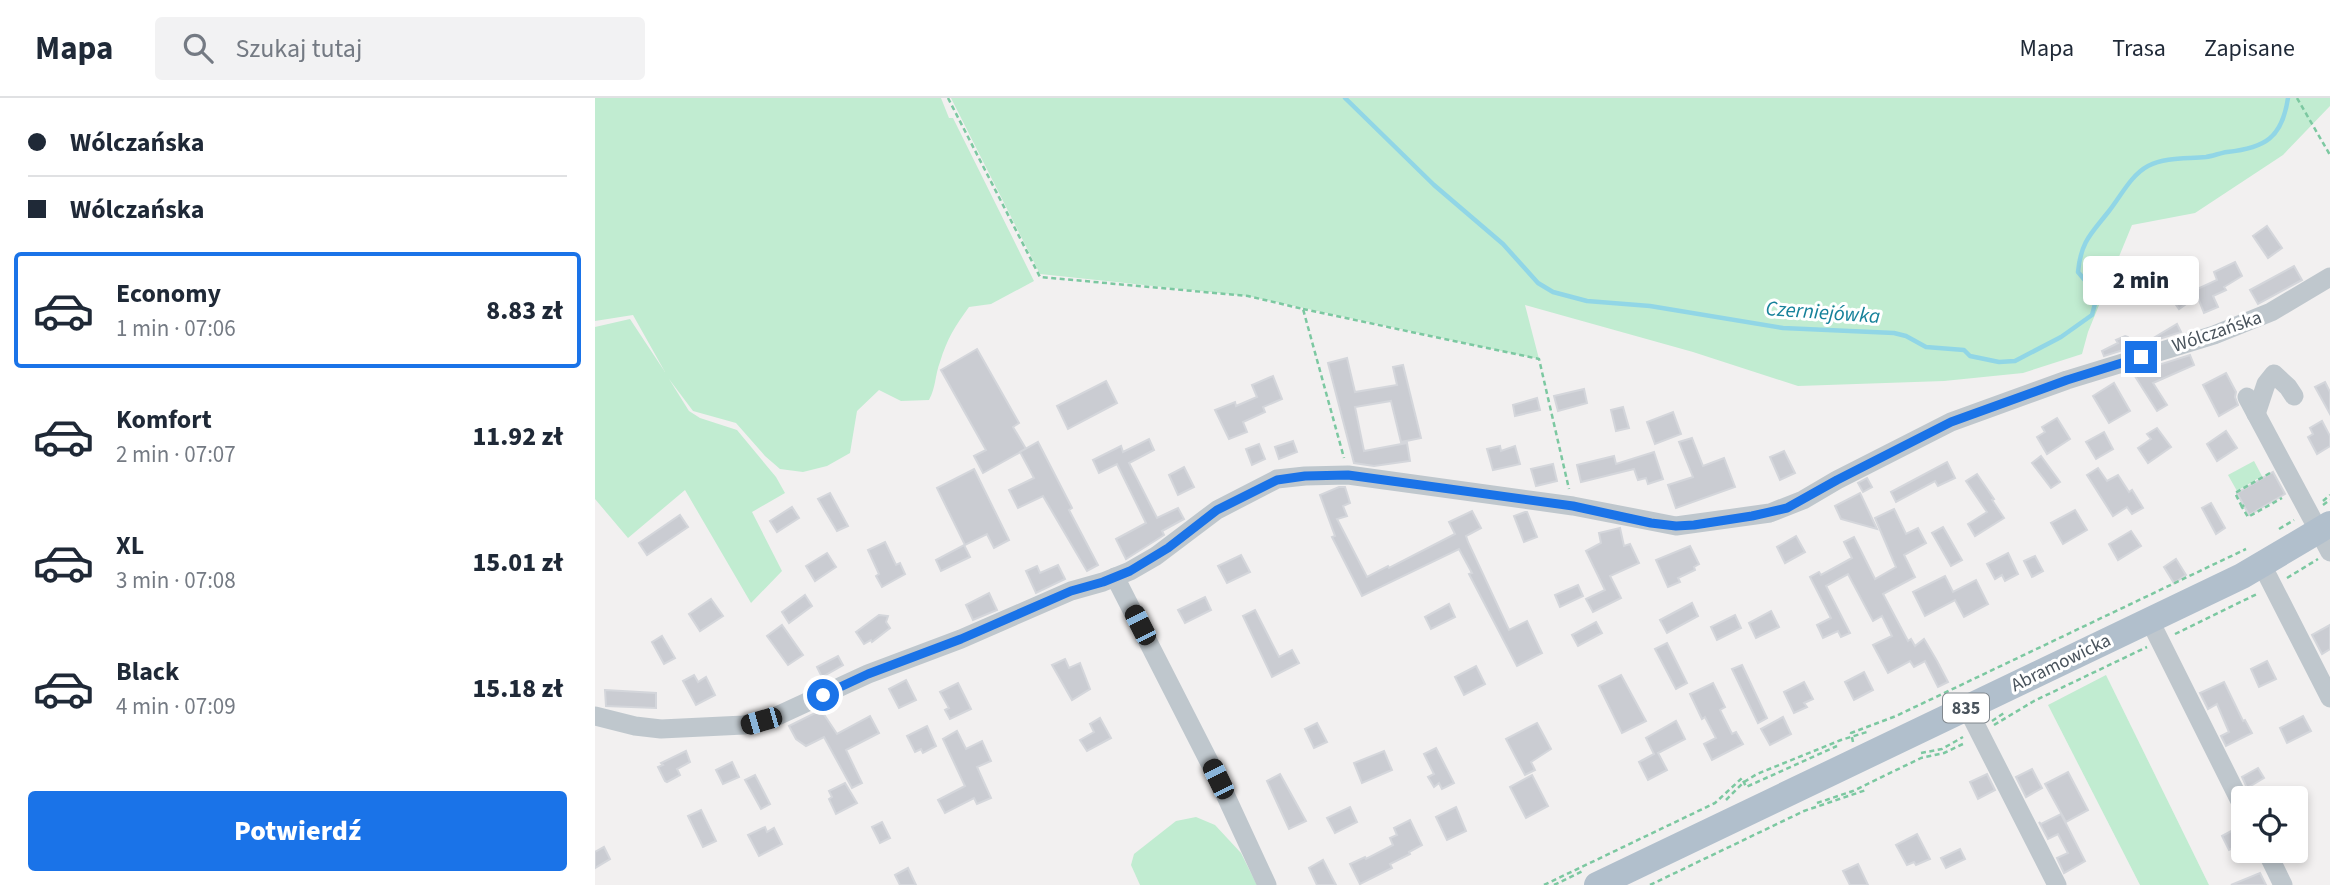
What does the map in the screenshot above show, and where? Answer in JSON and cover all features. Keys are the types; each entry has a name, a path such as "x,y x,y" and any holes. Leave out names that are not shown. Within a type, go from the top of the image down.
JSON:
{"main road":[{"name":"Abramowicka","path":"1597,885 1967,708 2154,631 2263,565 2324,534"}],"street":[{"name":"Wólczańska","path":"595,716 661,729 744,725 777,716 868,674 961,639 1071,591 1115,577 1156,556 1217,510 1277,480 1348,475 1573,506 1676,526 1752,516 1787,508 1951,422 2067,380 2240,325 2271,312 2330,277"},
{"path":"2294,396 2274,374 2251,405 2324,534"},
{"path":"2263,565 2330,698"},
{"path":"1115,577 1212,767 1267,885"},
{"path":"2154,631 2232,786"},
{"path":"1967,708 2057,885"},
{"path":"2272,863 2283,885"}],"path":[{"path":"948,98 1040,277 1248,296 1539,359 1573,506"},
{"path":"2297,98 2330,155"},
{"path":"1303,309 1348,475"},
{"path":"2251,484 2235,493 2248,517 2291,492"},
{"path":"2324,534 2330,495"},
{"path":"2276,531 2324,534"},
{"path":"1861,781 1919,754 1942,749 1971,732 1975,740 2016,710 2263,565 2324,534"},
{"path":"1544,885 1715,803 1742,778 1746,787 1810,757 1853,742 1851,733 2263,565"},
{"path":"1554,885 1717,807 1744,782 1757,774 1830,744"},
{"path":"1650,885 1804,811 1866,790"}],"green space":[{"path":"595,98 941,98 1034,281 991,304 969,307 946,346 929,400 901,401 879,390 857,411 850,453 827,466 803,472 780,469 736,423 693,411 669,379 689,411 700,418 737,430 776,477 785,493 752,512 782,571 751,603 685,490 628,538 595,499 595,327 630,319 665,372 633,315 595,321"},
{"path":"951,98 2330,98 2330,106 2283,155 2195,213 2132,225 2088,332 2082,354 2023,373 1944,381 1798,386 1693,352 1525,305 1539,359 1248,296 1040,274"},
{"path":"2254,461 2262,476 2237,491 2228,475"},
{"path":"2106,675 2209,885 2140,885 2048,705"},
{"path":"1196,817 1215,825 1241,853 1257,885 1140,885 1131,865 1134,854 1176,821"}],"building":[{"path":"2267,226 2282,248 2268,258 2253,236"},
{"path":"2235,262 2242,276 2224,287 2226,290 2213,296 2218,307 2204,313 2195,290 2217,280 2214,272"},
{"path":"2294,266 2302,280 2258,304 2250,290"},
{"path":"2143,269 2152,282 2129,297 2121,283"},
{"path":"2176,282 2189,302 2179,309 2165,289"},
{"path":"2177,324 2181,332 2153,341 2152,339"},
{"path":"2125,336 2133,347 2104,356 2102,351"},
{"path":"977,349 1019,423 1013,427 1026,449 983,473 974,456 986,450 941,370"},
{"path":"2190,355 2194,365 2153,383 2167,405 2157,411 2133,373"},
{"path":"1347,358 1355,392 1397,385 1393,367 1403,365 1421,438 1401,442 1391,401 1355,407 1364,451 1407,443 1410,461 1374,466 1354,463 1328,363"},
{"path":"2226,373 2236,392 2238,405 2219,416 2203,385"},
{"path":"1273,376 1282,399 1263,407 1265,412 1243,422 1247,432 1229,439 1215,410 1235,402 1236,406 1257,397 1252,385"},
{"path":"1106,381 1117,403 1068,429 1057,406"},
{"path":"2325,382 2330,392 2330,414 2315,387"},
{"path":"2114,383 2130,411 2109,423 2093,396"},
{"path":"1584,389 1587,403 1558,411 1554,396"},
{"path":"1537,398 1540,410 1515,416 1513,405"},
{"path":"1623,407 1629,428 1616,431 1611,410"},
{"path":"1673,412 1681,434 1655,444 1647,422"},
{"path":"2057,418 2070,439 2047,454 2037,437 2045,432 2042,427"},
{"path":"2322,421 2330,436 2330,446 2317,454 2308,437 2313,434 2310,428"},
{"path":"2157,428 2171,447 2148,463 2138,448 2151,439 2147,434"},
{"path":"2226,431 2237,448 2217,461 2207,444"},
{"path":"2104,432 2113,449 2096,459 2086,442"},
{"path":"1692,438 1703,466 1724,458 1735,487 1676,508 1668,485 1693,477 1679,442"},
{"path":"1149,439 1154,450 1129,463 1157,518 1178,508 1184,519 1162,531 1164,535 1126,559 1116,539 1146,523 1117,464 1099,473 1093,460 1121,446 1123,452"},
{"path":"1293,441 1297,452 1279,459 1275,447"},
{"path":"1038,442 1098,565 1087,571 1043,496 1018,508 1009,490 1034,478 1020,452"},
{"path":"1259,444 1265,459 1252,465 1246,449"},
{"path":"1500,446 1501,451 1515,446 1520,464 1493,470 1487,449"},
{"path":"1784,451 1795,473 1780,480 1770,457"},
{"path":"1654,452 1663,479 1648,484 1646,478 1638,480 1634,469 1581,482 1577,465 1614,456 1616,464"},
{"path":"2041,456 2060,482 2051,488 2032,463"},
{"path":"1947,462 1955,478 1938,486 1935,481 1896,502 1891,492"},
{"path":"1553,464 1557,481 1536,486 1531,469"},
{"path":"1184,467 1194,487 1178,495 1169,475"},
{"path":"2098,468 2107,481 2118,475 2129,492 2132,490 2143,508 2132,514 2127,507 2113,516 2087,475"},
{"path":"974,469 1009,540 994,548 987,534 965,545 937,488"},
{"path":"2273,472 2285,494 2249,515 2237,493"},
{"path":"1977,474 2004,518 1975,536 1968,524 1987,512 1966,481"},
{"path":"1867,478 1872,487 1863,492 1858,483"},
{"path":"1345,487 1350,503 1343,506 1347,516 1337,519 1367,577 1455,534 1449,522 1472,511 1481,528 1466,536 1509,630 1527,621 1542,653 1517,666 1469,574 1472,573 1459,549 1362,596 1332,537 1335,536 1320,495"},
{"path":"830,493 848,526 837,531 818,499"},
{"path":"1860,493 1877,529 1841,519 1835,506"},
{"path":"2211,503 2225,528 2216,534 2202,508"},
{"path":"792,507 799,518 777,532 770,521"},
{"path":"1894,509 1906,534 1918,528 1926,543 1904,555 1915,577 1883,594 1908,641 1911,639 1915,646 1924,639 1948,682 1938,687 1925,661 1914,667 1910,661 1888,673 1873,645 1892,636 1882,616 1873,621 1848,574 1826,586 1850,633 1841,637 1838,631 1823,638 1817,625 1831,618 1810,577 1819,572 1821,575 1852,558 1844,542 1854,537 1875,579 1896,567 1875,518"},
{"path":"2075,510 2087,530 2063,544 2051,523"},
{"path":"1525,512 1537,537 1524,542 1514,516"},
{"path":"680,515 688,527 647,555 639,543"},
{"path":"1943,527 1962,560 1951,566 1932,533"},
{"path":"1620,528 1624,546 1630,544 1639,563 1610,576 1621,598 1593,612 1586,599 1605,590 1586,551 1601,543 1599,533"},
{"path":"2131,531 2141,546 2118,560 2109,544"},
{"path":"1796,536 1805,552 1785,563 1777,547"},
{"path":"885,542 896,565 900,563 905,574 882,587 868,550"},
{"path":"964,545 970,557 941,571 936,560"},
{"path":"1690,546 1699,564 1694,567 1695,570 1678,578 1680,582 1668,587 1656,560"},
{"path":"827,553 836,567 815,581 806,566"},
{"path":"2008,553 2018,574 2005,581 2002,575 1995,579 1987,564"},
{"path":"1241,555 1250,572 1227,583 1218,566"},
{"path":"2035,556 2043,571 2032,577 2024,561"},
{"path":"2176,559 2186,575 2174,583 2164,567"},
{"path":"1058,565 1065,579 1036,593 1026,571 1037,566 1040,573"},
{"path":"1945,576 1953,592 1976,580 1988,604 1964,617 1955,600 1925,616 1913,592"},
{"path":"1578,585 1583,596 1560,607 1555,595"},
{"path":"989,593 997,610 973,620 966,605"},
{"path":"805,595 812,606 789,623 782,612"},
{"path":"1205,597 1211,610 1185,623 1178,610"},
{"path":"711,599 723,616 700,631 689,614"},
{"path":"1692,603 1698,616 1667,633 1660,620"},
{"path":"1449,604 1455,617 1431,629 1425,617"},
{"path":"1255,610 1279,657 1292,650 1299,663 1272,677 1243,616"},
{"path":"1771,611 1779,627 1756,638 1749,623"},
{"path":"879,615 888,616 886,622 890,628 872,642 871,640 864,644 856,632"},
{"path":"1735,615 1741,628 1717,640 1711,627"},
{"path":"1596,622 1602,633 1578,646 1572,635"},
{"path":"782,625 803,655 788,665 767,636"},
{"path":"2330,625 2330,649 2322,654 2312,635"},
{"path":"662,636 675,658 664,664 652,642"},
{"path":"1667,643 1687,683 1676,689 1655,649"},
{"path":"838,656 843,665 822,677 817,667"},
{"path":"1065,659 1069,668 1080,663 1090,689 1072,700 1052,665"},
{"path":"2267,661 2276,679 2259,687 2251,669"},
{"path":"1742,665 1767,718 1758,723 1732,669"},
{"path":"1476,666 1485,684 1464,695 1455,677"},
{"path":"1864,672 1873,690 1854,700 1845,682"},
{"path":"694,675 698,682 706,677 715,695 696,705 683,681"},
{"path":"1621,675 1646,721 1622,733 1599,686"},
{"path":"906,680 916,700 899,708 889,689"},
{"path":"1804,682 1813,699 1804,703 1807,707 1794,713 1784,692"},
{"path":"2224,682 2243,721 2245,720 2252,733 2226,746 2221,736 2229,732 2217,704 2208,709 2200,693"},
{"path":"958,683 971,709 950,719 945,710 949,708 940,692"},
{"path":"1713,683 1725,707 1720,710 1732,734 1736,732 1743,744 1712,760 1704,744 1716,738 1705,717 1702,719 1690,694"},
{"path":"605,690 656,693 656,708 606,706"},
{"path":"821,710 837,734 870,716 879,733 846,750 862,783 852,788 824,737 806,746 796,739 789,726"},
{"path":"2303,716 2311,731 2287,743 2280,728"},
{"path":"1783,717 1791,734 1770,745 1761,729"},
{"path":"1100,718 1111,738 1087,751 1080,740 1094,732 1090,724"},
{"path":"1676,721 1685,739 1658,753 1667,770 1648,780 1639,762 1654,754 1646,738"},
{"path":"1317,723 1327,742 1314,748 1305,729"},
{"path":"1537,723 1551,749 1531,762 1535,770 1525,775 1506,739"},
{"path":"927,726 936,746 923,753 921,749 915,752 907,736"},
{"path":"957,731 966,749 982,741 991,761 977,767 991,798 977,804 974,798 945,813 938,800 965,786 943,739"},
{"path":"1436,748 1454,783 1442,789 1439,783 1434,787 1428,777 1434,774 1424,754"},
{"path":"686,751 690,762 677,769 680,775 665,781 658,767"},
{"path":"1384,751 1392,770 1362,783 1354,763"},
{"path":"732,762 739,777 723,784 716,770"},
{"path":"2258,768 2264,778 2246,786 2242,777"},
{"path":"2032,769 2042,788 2026,797 2016,777"},
{"path":"2068,772 2088,810 2066,822 2045,784"},
{"path":"1280,774 1306,821 1289,829 1267,781"},
{"path":"1987,774 1995,790 1978,799 1970,782"},
{"path":"755,775 770,804 761,809 745,780"},
{"path":"1532,775 1548,806 1526,818 1510,787"},
{"path":"845,783 857,803 836,814 829,799 832,797 829,791"},
{"path":"1350,807 1357,822 1335,833 1327,818"},
{"path":"1456,807 1466,831 1447,840 1436,817"},
{"path":"701,810 716,841 703,847 688,816"},
{"path":"2061,814 2085,861 2064,873 2057,858 2068,853 2058,834 2048,839 2039,822 2041,824"},
{"path":"1410,820 1422,845 1390,864 1392,868 1360,884 1350,864 1393,845 1390,838 1397,835 1394,828"},
{"path":"882,822 890,838 880,843 872,827"},
{"path":"765,827 767,832 774,828 782,844 759,856 748,835"},
{"path":"2231,831 2231,849 2229,850 2222,836"},
{"path":"1917,834 1930,859 1916,865 1914,862 1907,865 1896,845"},
{"path":"604,847 610,859 595,868 595,852"},
{"path":"1960,849 1965,859 1946,868 1941,858"},
{"path":"1323,860 1336,885 1317,885 1309,868"},
{"path":"1858,864 1868,885 1850,885 1843,871"},
{"path":"908,868 916,885 900,885 895,875"},
{"path":"2260,873 2266,885 2231,885"}],"waterway":[{"name":"Czerniejówka","path":"1345,98 1434,185 1503,244 1538,283 1553,292 1587,301 1650,306 1783,328 1894,333 1926,347 1964,350 1970,356 1999,362 2015,361 2061,337 2092,315 2096,300 2093,290 2078,272 2084,245 2136,175 2148,166 2162,161 2206,157 2261,144 2276,132 2288,98"}],"route":[{"path":"823,695 1071,591 1130,571 1180,540 1217,510 1277,480 1348,475 1573,506 1651,523 1694,525 1787,508 1951,422 2067,380 2141,357"}]}
